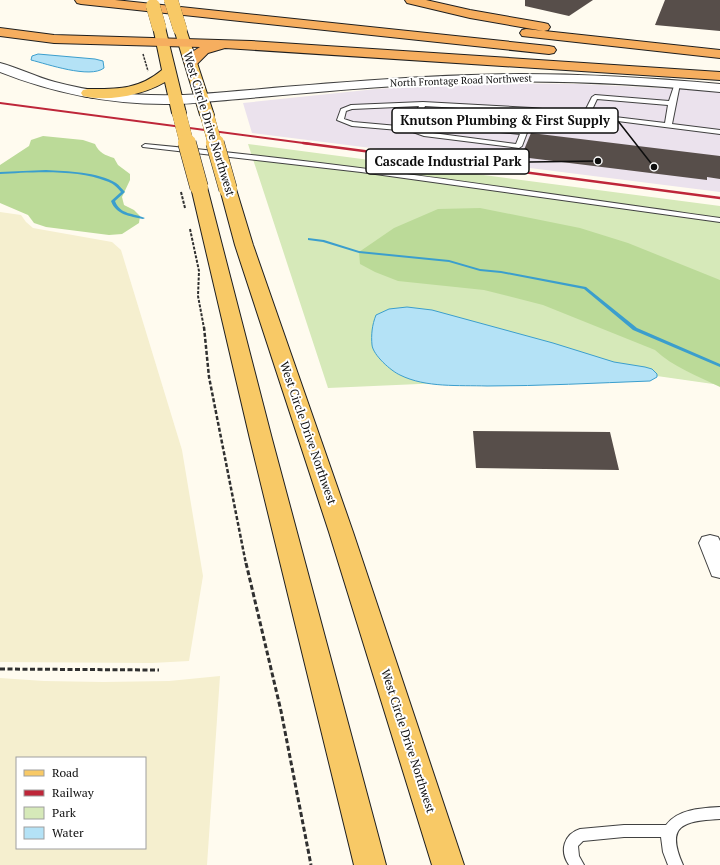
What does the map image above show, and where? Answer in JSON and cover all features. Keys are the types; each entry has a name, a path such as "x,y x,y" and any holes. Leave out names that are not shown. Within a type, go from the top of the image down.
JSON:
{"highway":[{"path":"81,0 562,52"},
{"path":"411,0 470,14 536,26 720,52"},
{"path":"482,29 720,52"},
{"path":"0,32 54,39 162,41 241,45 720,76"},
{"path":"191,62 196,55 208,48 241,45"},
{"path":"593,55 720,69"}],"main road":[{"name":"West Circle Drive Northwest","path":"151,0 178,106 190,186 265,454 370,865"},
{"name":"West Circle Drive Northwest","path":"171,0 202,98 244,245 341,532 448,865"},
{"path":"88,93 119,93 136,91 157,82 170,71"}],"street":[{"path":"0,67 39,83 88,93 178,106 202,98"},
{"name":"North Frontage Road Northwest","path":"202,98 411,81 473,78 573,78 720,88"},
{"path":"710,543 720,570"}],"lane":[{"path":"668,126 677,84"},
{"path":"586,115 595,97 672,103"},
{"path":"532,110 530,120 519,146 424,134 411,129 352,124 340,120 343,110 351,107 423,104 532,110 586,115 720,132"},
{"path":"411,129 423,104"},
{"path":"420,113 530,120"},
{"path":"415,122 525,132"},
{"path":"145,146 258,158 410,177 720,220"},
{"path":"676,865 668,844 669,831 678,821 702,814 720,813"},
{"path":"577,865 572,858 571,843 580,835 624,831 669,831"}],"path":[{"path":"186,211 190,186"},
{"path":"190,226 199,271 198,296 204,326 208,377 226,457 251,586 281,711 312,865"},
{"path":"0,669 160,670"}],"shaded area":[{"path":"466,83 580,84 720,91 720,192 252,133 243,103 376,89"},
{"path":"0,212 21,215 33,228 112,242 121,250 182,450 203,576 189,661 152,663 0,662"},
{"path":"220,676 207,865 0,865 0,678 44,681 169,681"}],"green space":[{"path":"43,136 83,140 95,144 98,150 114,158 118,165 130,174 130,180 122,197 124,205 134,210 140,216 139,223 122,234 109,235 46,227 34,223 28,215 0,203 0,165 29,146 31,140"},
{"path":"248,144 720,206 720,385 643,374 328,388"},
{"path":"480,208 580,228 628,243 720,280 720,387 678,366 655,350 543,305 484,290 398,281 360,264 359,252 394,228 438,209"}],"water":[{"path":"38,54 95,59 103,61 104,68 98,71 89,72 68,70 31,60 32,56"},
{"path":"407,307 432,310 553,343 614,362 645,367 652,369 657,374 657,377 650,381 507,386 443,385 410,379 396,373 387,366 373,349 372,345 373,326 376,315 389,309"}],"building":[{"path":"525,0 593,0 569,16 525,6"},
{"path":"665,0 720,0 720,31 655,25"},
{"path":"531,133 720,156 720,179 707,177 707,180 521,157"},
{"path":"473,431 610,432 619,470 476,468"}],"waterway":[{"path":"0,173 66,172 102,178 115,184 123,192 113,201 117,209 143,218"},
{"path":"309,239 324,241 359,252 449,261 480,270 501,272 585,288 635,329 720,366"}],"railway":[{"path":"0,103 311,144"},
{"path":"303,143 720,198"}],"place":[{"name":"Cascade Industrial Park","path":"598,161"},
{"name":"Knutson Plumbing & First Supply","path":"654,167"}]}
